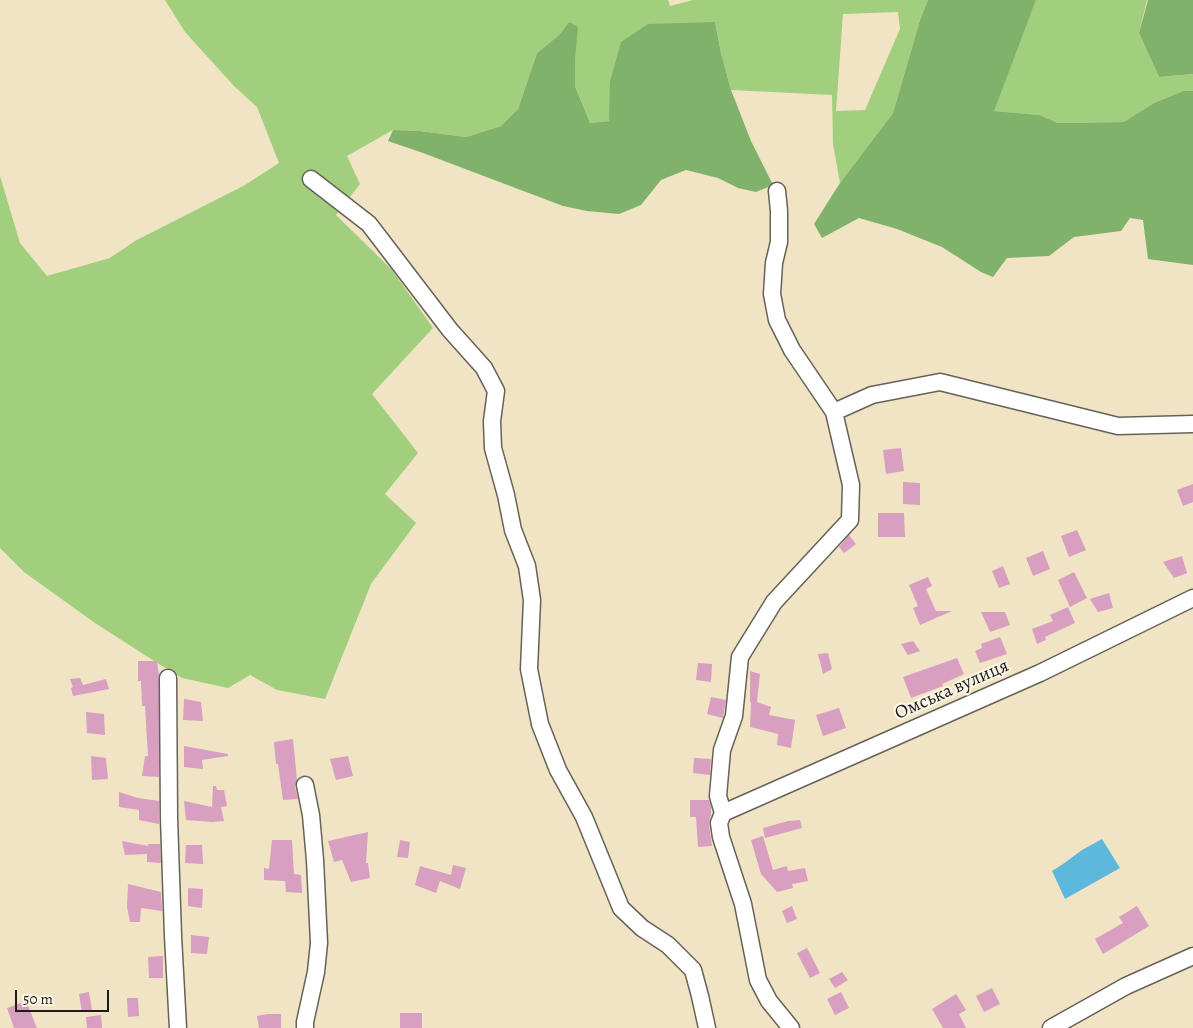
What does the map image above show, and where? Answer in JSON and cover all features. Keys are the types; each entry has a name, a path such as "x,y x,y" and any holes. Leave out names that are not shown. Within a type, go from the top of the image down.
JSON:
{"street":[{"path":"311,179 370,224 450,330 484,368 496,391 492,421 493,448 513,530 527,566 532,600 529,669 540,724 558,770 584,817 622,908 642,928 668,945 692,970 700,996 706,1028"},
{"path":"777,192 779,242 774,263 772,294 776,320 792,350 834,412 852,485 850,520 774,602 740,656 734,716 722,750 718,796 723,813 719,823 721,837 743,904 758,980 769,1001 791,1028"},
{"path":"834,412 872,395 940,382 1118,426 1193,424"},
{"name":"Омська вулиця","path":"723,813 1040,673 1193,598"},
{"path":"168,678 169,828 178,1028"},
{"path":"305,785 311,815 316,869 319,943 316,972 305,1028"},
{"path":"1051,1028 1126,986 1193,956"}],"green space":[{"path":"165,0 668,0 670,6 693,0 928,0 920,20 893,113 840,183 833,144 832,95 731,90 715,22 610,82 610,121 590,123 575,86 575,59 569,22 559,35 537,53 518,109 501,126 466,137 420,131 393,130 347,156 360,184 336,215 392,270 433,328 372,394 418,453 385,494 416,523 371,584 325,699 277,690 250,675 228,688 182,678 95,623 24,572 0,548 0,176 20,243 47,276 110,258 135,241 245,185 279,163 257,107 234,86 185,32","holes":["898,12 900,29 865,110 836,111 843,14"]},
{"path":"928,0 1036,0 994,111 1039,115 1058,123 1124,122 1154,103 1183,91 1193,91 1193,265 1148,259 1143,220 1130,218 1121,231 1074,237 1049,256 1007,258 993,277 981,272 942,247 897,229 859,218 822,238 814,224 840,183 893,113 920,20"},
{"path":"1036,0 1147,0 1139,33 1159,77 1193,74 1193,91 1183,91 1154,103 1125,122 1058,123 1038,115 993,111"},
{"path":"1148,0 1193,0 1193,74 1159,77 1139,33"},
{"path":"569,22 578,27 575,86 590,123 609,121 610,82 621,42 648,24 715,22 731,90 751,141 773,185 756,192 738,188 718,178 686,170 661,180 641,205 619,214 587,211 563,206 388,141 393,130 420,131 466,137 501,126 518,109 537,53 559,35"}],"water":[{"path":"1102,839 1120,868 1065,899 1052,871 1082,850"}],"building":[{"path":"901,448 904,471 886,474 883,450"},
{"path":"903,482 920,483 920,505 903,504"},
{"path":"1193,484 1193,502 1183,506 1177,490"},
{"path":"878,513 904,513 905,537 878,537"},
{"path":"1077,530 1086,550 1069,557 1061,536"},
{"path":"849,535 856,544 844,553 839,547"},
{"path":"1043,551 1050,569 1033,576 1026,558"},
{"path":"1182,556 1187,573 1174,578 1163,562"},
{"path":"1003,566 1010,584 999,588 992,571"},
{"path":"1074,572 1087,598 1070,607 1058,580"},
{"path":"928,577 932,586 926,589 936,611 952,611 920,625 913,608 918,606 909,585"},
{"path":"1109,593 1113,608 1098,612 1090,599"},
{"path":"1068,607 1075,623 1045,637 1046,640 1037,644 1032,629 1053,621 1050,615"},
{"path":"981,612 1005,612 1010,625 990,632"},
{"path":"1000,637 1007,654 980,663 975,651 982,648 981,644"},
{"path":"913,641 920,651 908,655 901,644"},
{"path":"828,653 832,669 823,674 818,654"},
{"path":"957,658 964,674 942,684 943,686 911,698 903,677"},
{"path":"138,661 157,661 159,675 159,777 142,776 145,756 148,756 145,706 142,706 141,681 138,681"},
{"path":"698,663 712,664 711,682 696,680"},
{"path":"750,671 760,674 757,702 771,707 769,715 795,720 791,748 777,745 778,734 750,727"},
{"path":"80,678 83,685 106,679 109,689 73,696 71,688 73,687 70,679"},
{"path":"711,697 726,700 723,718 707,714"},
{"path":"184,699 201,702 203,721 183,720"},
{"path":"839,708 846,728 823,736 816,715"},
{"path":"86,712 104,714 105,735 87,733"},
{"path":"293,739 297,780 295,787 298,799 283,800 274,742"},
{"path":"184,746 228,754 228,756 202,760 203,769 184,767"},
{"path":"91,756 106,758 108,779 92,780"},
{"path":"348,756 353,776 336,780 330,759"},
{"path":"694,758 711,759 710,775 693,773"},
{"path":"213,786 216,786 217,790 224,790 227,806 221,807 224,821 186,820 184,801 212,807"},
{"path":"119,792 138,798 159,801 159,824 139,820 139,810 119,807"},
{"path":"690,800 709,800 711,816 709,824 712,846 698,847 696,817 690,817"},
{"path":"800,820 802,828 765,838 763,828 788,821"},
{"path":"368,832 366,863 368,863 370,878 351,882 342,860 334,862 328,841"},
{"path":"763,836 773,870 787,866 788,871 805,868 808,881 792,884 793,888 777,892 761,874 751,840"},
{"path":"272,840 292,840 294,874 301,875 302,893 286,892 285,881 264,880 264,868 269,869"},
{"path":"400,840 410,842 408,858 397,857"},
{"path":"122,841 148,846 148,844 160,844 161,863 147,862 147,854 125,855"},
{"path":"186,845 202,845 203,864 185,863"},
{"path":"453,865 466,868 460,889 440,881 436,893 415,885 420,866 451,875"},
{"path":"128,884 161,892 162,911 141,908 140,922 130,922 127,907"},
{"path":"188,888 203,889 202,908 188,906"},
{"path":"792,906 797,919 787,923 782,911"},
{"path":"1137,906 1149,926 1103,954 1095,939 1123,923 1119,917"},
{"path":"191,935 209,937 207,954 191,953"},
{"path":"807,948 820,973 810,978 797,953"},
{"path":"163,956 163,978 149,978 148,957"},
{"path":"842,972 848,980 835,988 829,979"},
{"path":"992,988 1000,1004 984,1012 976,996"},
{"path":"89,992 92,1010 82,1012 79,994"},
{"path":"841,992 849,1008 835,1015 827,999"},
{"path":"956,994 966,1010 959,1014 966,1028 943,1028 932,1009"},
{"path":"127,998 138,998 139,1016 128,1017"},
{"path":"26,1001 37,1028 14,1028 7,1008"},
{"path":"400,1013 422,1013 422,1028 400,1028"},
{"path":"281,1014 281,1028 259,1028 257,1016"},
{"path":"101,1015 102,1028 87,1028 86,1017"}]}
